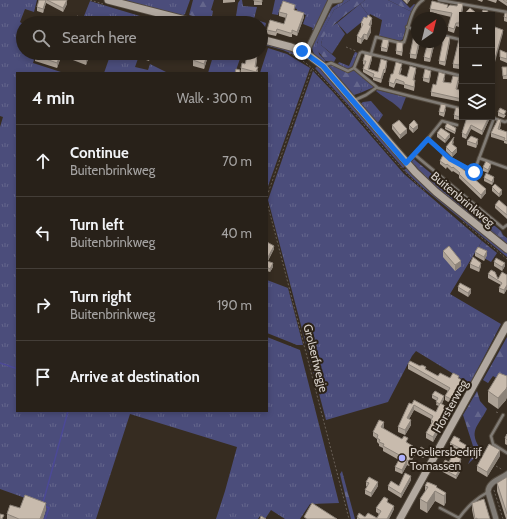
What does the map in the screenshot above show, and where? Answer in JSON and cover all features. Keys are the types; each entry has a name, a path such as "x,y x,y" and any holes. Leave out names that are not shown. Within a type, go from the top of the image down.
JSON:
{"main road":[{"path":"108,0 170,16"},
{"name":"Buitenbrinkweg","path":"268,41 306,53 323,66 406,163 430,187 507,249"},
{"name":"Horsterweg","path":"400,519 507,325"}],"street":[{"path":"306,53 331,1 340,0"},
{"path":"496,519 488,488 506,473"}],"lane":[{"path":"370,54 376,38 402,42 404,40 407,27 417,6 423,0"},
{"path":"439,0 507,12"},
{"path":"407,27 411,28"},
{"path":"447,36 459,39"},
{"path":"323,66 331,63 348,71 354,68 360,53 362,52 459,75"},
{"path":"354,68 376,88 459,108"},
{"path":"353,101 376,88"},
{"path":"495,118 505,122 507,121"},
{"name":"Buitenbrinkweg","path":"428,139 450,159 474,172 493,120"},
{"path":"406,163 415,155 442,121 457,125"},
{"path":"415,155 503,228 507,225"},
{"path":"479,158 507,168"},
{"path":"503,415 491,436 493,444 507,453"},
{"path":"440,508 460,518 469,504 488,492"}],"path":[{"path":"346,47 360,53"},
{"path":"268,193 312,68 302,60 285,52"},
{"name":"Grolserfwegje","path":"268,206 349,519"},
{"path":"496,466 506,473"},
{"path":"495,488 494,490 503,519"}],"green space":[{"path":"0,0 37,0 34,12 25,9 22,16 16,16 16,60 34,60 33,63 61,72 16,72 16,412 268,412 268,337 300,350 339,503 310,504 300,519 285,519 271,510 265,519 260,516 258,519 216,519 237,447 130,414 96,519 38,519 42,504 0,489 0,127 3,117 0,116"},
{"path":"118,0 190,0 185,14 182,16"},
{"path":"193,0 214,0 211,10 213,11 212,16 189,15"},
{"path":"242,0 243,6 257,7 255,16 236,16 238,3"},
{"path":"275,0 329,0 315,31 312,30 313,28 303,24 306,15 297,12 297,9 281,4 278,15 272,14"},
{"path":"344,0 350,0 334,10 317,43 319,54 326,61 323,63 314,54 312,46 332,8"},
{"path":"350,0 365,0 338,21 326,33 321,45 336,58 334,62 326,61 316,47 319,38 334,10"},
{"path":"365,0 388,0 412,12 403,39 400,41 379,36 382,20 370,14 369,16 360,4"},
{"path":"388,0 402,0 410,8 414,4 416,5 412,12"},
{"path":"90,1 140,16 84,16"},
{"path":"360,4 369,16 347,34 337,23"},
{"path":"337,23 345,34 332,54 321,45 326,32"},
{"path":"268,44 304,55 301,58 283,50 268,46"},
{"path":"268,48 287,54 310,68 268,186 268,72 260,72 264,60 268,60"},
{"path":"355,52 358,53 351,68 347,69 338,64 339,62 349,66"},
{"path":"109,60 138,60 135,67 148,70 150,64 166,72 104,72"},
{"path":"212,60 240,60 235,72 208,72"},
{"path":"329,65 354,95 351,95 328,69"},
{"path":"329,65 334,65 348,72 354,70 363,78 359,81 362,88 360,93 354,95"},
{"path":"318,66 406,166 403,168 315,68"},
{"path":"313,71 404,174 482,241 450,294 501,324 470,384 416,351 388,402 326,420 268,200"},
{"path":"363,78 374,87 360,93 362,89 359,80"},
{"path":"376,91 406,97 401,110"},
{"path":"371,101 383,115 377,124 360,104"},
{"path":"414,159 416,161 415,166 484,222 507,244 507,246 432,185 414,168 411,162"},
{"path":"415,161 501,231 507,238 507,244 484,222 419,170 414,164"},
{"path":"407,168 425,186 507,253 507,257 422,187 404,170"},
{"path":"482,241 497,253 491,262 475,253"},
{"path":"268,280 288,288 303,345 297,345 268,333"},
{"path":"507,337 507,384 493,376 488,383 483,380"},
{"path":"477,391 480,401 487,409 476,429 475,434 475,439 482,451 468,464 473,454 473,446 463,415"},
{"path":"342,471 355,519 351,519 340,474"}],"building":[{"path":"39,0 46,0 43,9 37,7"},
{"path":"47,0 67,0 63,8"},
{"path":"262,0 262,2 254,1"},
{"path":"283,1 295,5 294,10 304,13 297,32 292,30 292,33 290,33 277,29 276,32 268,30 270,20 284,24 287,14 279,12"},
{"path":"432,1 448,5 447,8 450,5 457,6 458,3 463,4 461,12 459,12 459,23 456,23 454,29 448,27 452,13 430,9"},
{"path":"470,8 475,12 466,12"},
{"path":"505,13 507,13 507,18 504,17"},
{"path":"368,15 372,18 369,25 371,26 367,35 364,34 361,39 357,36 363,24 361,23 364,17 367,18"},
{"path":"495,27 503,30 495,58"},
{"path":"447,36 450,37 445,62 439,61 442,48 447,48"},
{"path":"383,39 389,40 387,49 381,47"},
{"path":"459,39 459,65 453,64"},
{"path":"397,42 403,43 402,52 396,51"},
{"path":"411,48 418,48 416,55 410,54"},
{"path":"426,48 433,48 430,59 424,57"},
{"path":"500,50 507,53 507,59 500,57"},
{"path":"365,54 372,56 368,69 378,72 381,59 387,61 381,79 373,77 374,74 363,69 366,61 363,61"},
{"path":"49,60 58,60 57,63"},
{"path":"193,60 205,60 204,64"},
{"path":"246,60 256,60 255,67 258,67 256,72 241,68 242,63 245,64"},
{"path":"396,62 402,64 399,74 407,77 410,66 416,68 413,80 415,80 414,87 404,84 404,82 396,79 394,84 389,82"},
{"path":"502,67 507,67 507,75 503,76"},
{"path":"236,69 240,70 240,72 235,72"},
{"path":"425,69 431,71 429,79 423,78"},
{"path":"439,72 445,74 443,82 451,83 453,76 459,77 456,89 459,90 459,98 431,92 433,84 436,85"},
{"path":"441,104 446,105 444,113 439,112"},
{"path":"456,107 459,108 459,117 454,115"},
{"path":"500,108 506,111 504,115 498,112"},
{"path":"498,119 501,120 498,129 507,132 507,141 504,140 505,138 491,133"},
{"path":"399,120 407,129 400,135 392,125"},
{"path":"414,120 418,125 413,129 409,125"},
{"path":"466,120 488,120 482,131 471,125 466,135 462,133"},
{"path":"447,123 456,128 455,132 445,127"},
{"path":"441,128 450,134 445,140 437,133"},
{"path":"471,136 478,139 476,144 467,141"},
{"path":"454,137 452,144 457,148 452,153 446,147"},
{"path":"444,153 486,189 481,195 453,167 452,168 440,161"},
{"path":"486,161 491,164 488,170 483,167"},
{"path":"486,173 494,177 492,182 484,178"},
{"path":"495,184 502,190 499,194 492,187"},
{"path":"499,200 507,207 507,215 495,205"},
{"path":"268,243 274,246 268,257"},
{"path":"449,246 461,261 455,265 443,251"},
{"path":"478,247 487,251 484,257 475,252"},
{"path":"473,257 481,263 479,268 470,264"},
{"path":"496,258 505,263 502,267 494,262"},
{"path":"268,261 273,263 270,269 268,268"},
{"path":"491,270 495,272 498,279 502,272 507,275 507,285 504,290 499,288 502,283 488,274"},
{"path":"460,283 471,289 468,293 458,287"},
{"path":"410,361 426,367 425,369 438,376 440,373 450,378 453,373 459,376 458,378 464,381 453,400 445,396 450,388 408,364"},
{"path":"499,373 507,376 507,387 498,398 488,391"},
{"path":"435,391 444,396 440,404 436,402 438,398 432,395"},
{"path":"414,400 436,412 440,403 449,408 433,437 426,433 433,421 431,420 433,416 414,405 407,418 411,420 405,430 398,427 409,403 412,404"},
{"path":"379,420 384,422 381,427 402,439 404,436 408,438 406,442 416,448 402,470 395,467 401,456 383,446 384,444 379,442 380,440 377,438 378,435 373,432"},
{"path":"454,436 460,439 459,441 476,451 473,455 450,443"},
{"path":"489,444 500,450 487,472 477,466"},
{"path":"421,447 426,450 423,455 418,452"},
{"path":"453,454 461,459 457,467 460,468 456,476 441,468 445,460 449,462"},
{"path":"405,473 411,476 401,494 388,486 391,481 399,486"},
{"path":"369,477 378,482 371,493 365,490 369,483 366,482"},
{"path":"507,477 507,514 497,483"},
{"path":"427,482 437,486 436,487 446,493 444,496 435,491 427,503 420,499 428,487 425,486"},
{"path":"25,495 46,503 40,519 19,519 7,514 10,505 20,508"},
{"path":"384,497 388,499 387,502 394,506 387,519 360,519 357,517 359,513 365,517 368,513 377,518 381,511 376,508"},
{"path":"484,499 490,519 475,519 472,503"},
{"path":"312,503 337,519 307,519 304,517"},
{"path":"0,514 4,515 2,519 0,519"}],"waterway":[{"path":"0,363 15,368"},
{"path":"43,503 68,412"},
{"path":"45,506 49,508 45,519"}],"place":[{"name":"Poeliersbedrijf Tomassen","path":"402,458"}],"route":[{"path":"302,51 323,66 406,163 415,155 428,139 450,159 474,172"}]}
